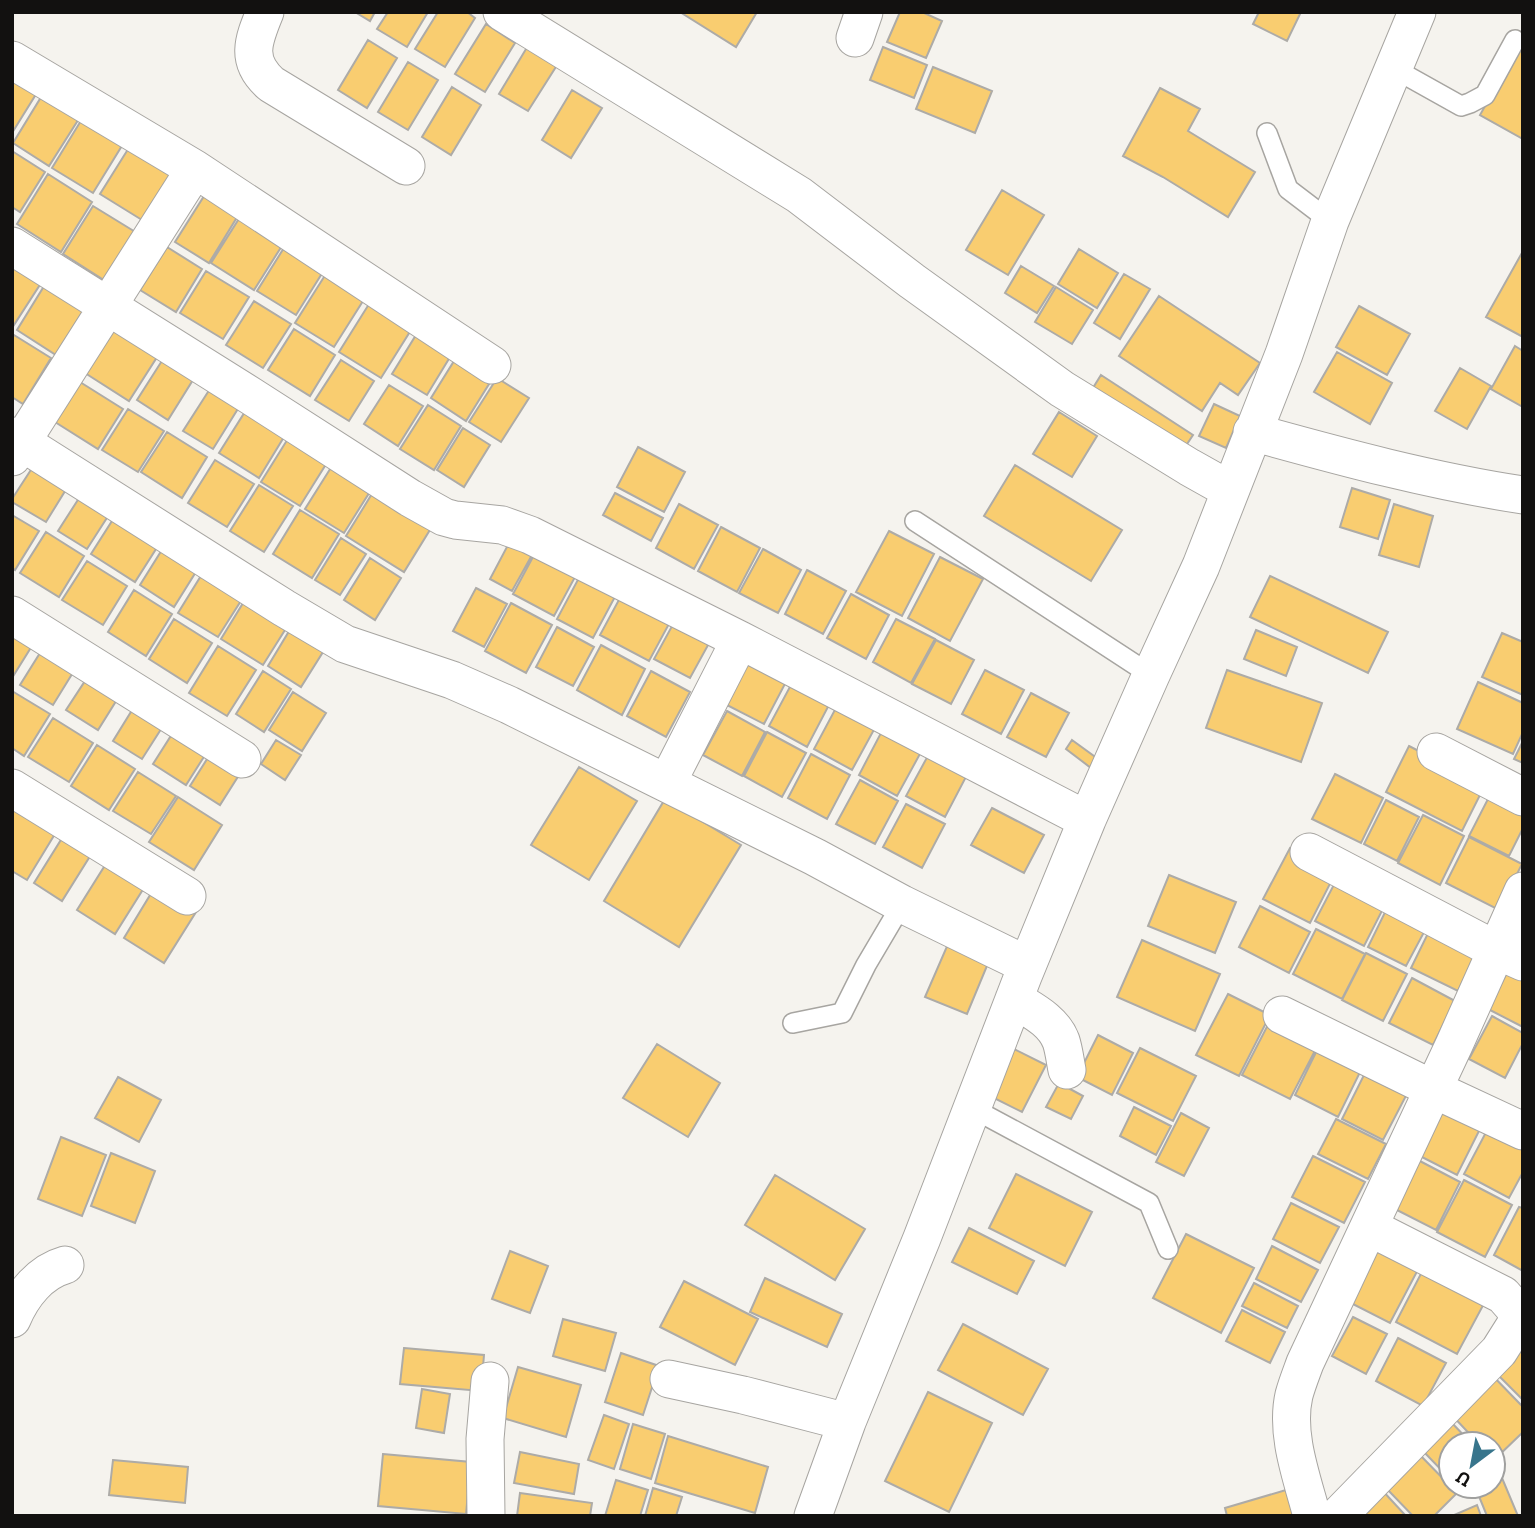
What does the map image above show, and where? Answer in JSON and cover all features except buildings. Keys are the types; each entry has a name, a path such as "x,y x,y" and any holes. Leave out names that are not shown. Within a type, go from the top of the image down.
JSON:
{"street":[{"path":"265,12 253,44 255,61 261,75 271,84 406,166"},
{"path":"502,12 799,195 912,281 1062,389 1230,489"},
{"path":"813,1516 847,1422 922,1238 1027,965 1087,820 1201,566 1284,354 1330,221 1393,68 1411,15"},
{"path":"12,60 195,169 492,365"},
{"path":"195,169 109,307 15,445 345,644 452,680 509,705 815,856 902,904 1027,965"},
{"path":"12,246 444,517 502,525 530,535 740,639 1087,820"},
{"path":"1252,432 1423,477 1523,495"},
{"path":"12,615 242,759"},
{"path":"667,783 740,639"},
{"path":"1436,752 1523,797"},
{"path":"12,788 187,896"},
{"path":"1309,852 1509,956"},
{"path":"1311,1516 1297,1460 1292,1424 1294,1397 1305,1363 1433,1089 1509,956 1523,891"},
{"path":"1014,999 1047,1021 1055,1031 1061,1041 1067,1070"},
{"path":"1282,1015 1523,1131"},
{"path":"1338,1516 1499,1351 1516,1324 1517,1311 1503,1296 1369,1227"},
{"path":"12,1319 24,1297 38,1280 51,1269 65,1265"},
{"path":"669,1379 847,1422"},
{"path":"486,1516 485,1439 490,1381"}],"lane":[{"path":"1393,68 1461,106 1485,94 1515,40"},
{"path":"1267,133 1288,189 1330,221"},
{"path":"915,521 1151,675"},
{"path":"793,1023 842,1013 866,965 902,904"},
{"path":"972,1108 1149,1203 1168,1249"}]}
